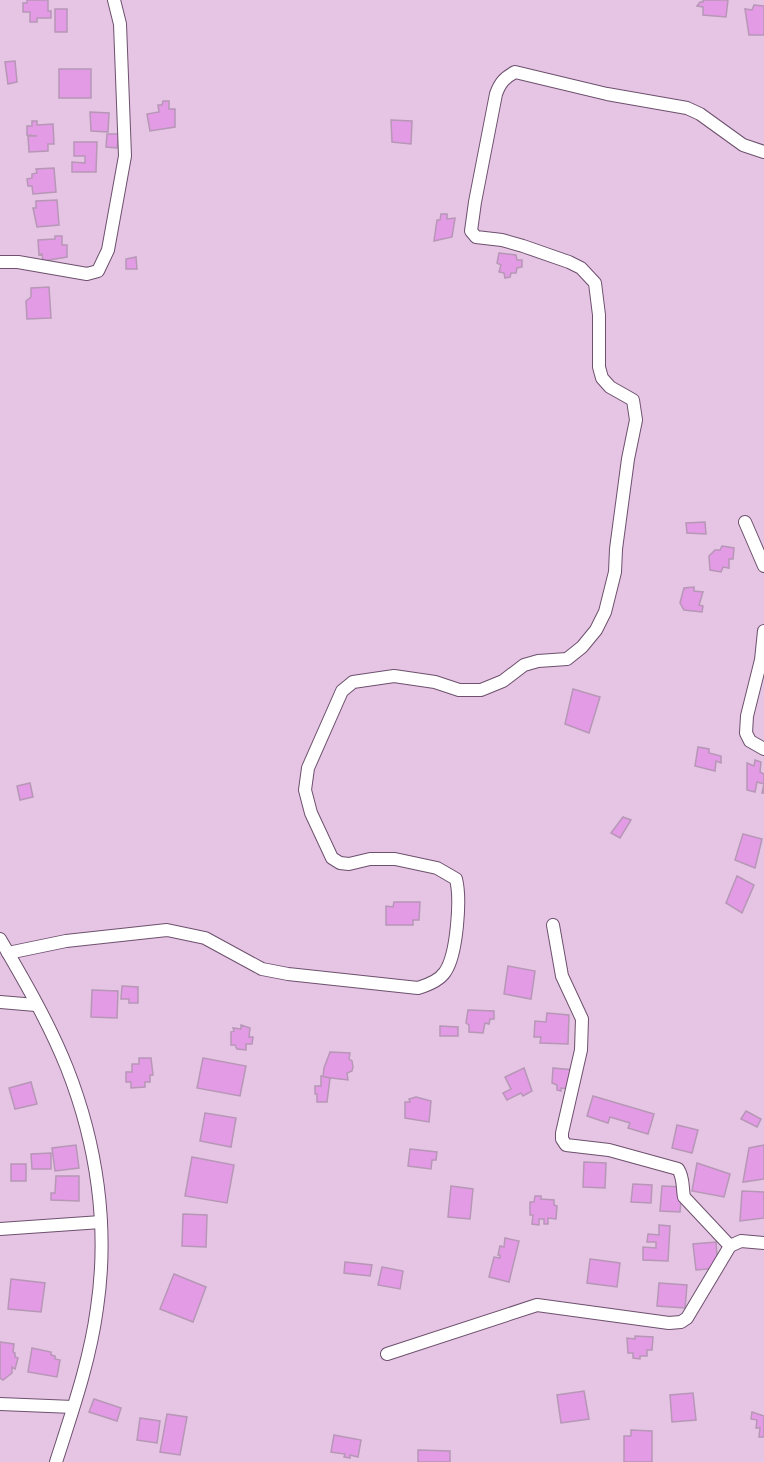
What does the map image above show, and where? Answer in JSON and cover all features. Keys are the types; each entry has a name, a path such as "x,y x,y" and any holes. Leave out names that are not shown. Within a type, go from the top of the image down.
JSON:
{"street":[{"path":"0,262 18,262 87,274 99,271 104,262 125,156 120,24 114,0"},
{"path":"8,952 66,941 167,930 205,939 262,969 288,974 418,988 432,983 444,973 453,957 458,896 456,879 437,868 395,859 370,859 349,864 340,863 332,858 311,813 305,790 308,768 342,691 354,682 394,676 435,682 459,690 481,690 503,681 524,665 538,661 567,659 582,647 596,630 605,612 615,572 628,459 636,420 633,400 610,387 602,378 599,367 599,315 595,283 581,268 569,262 502,240 476,237 471,231 496,94 506,76 515,72 607,94 687,108 700,114 743,145 764,152"},
{"path":"745,522 764,566"},
{"path":"764,631 747,716 746,733 750,741 764,749"},
{"path":"553,925 562,976 582,1019 581,1050 562,1139 566,1145 609,1150 678,1169 683,1177 684,1197 730,1246"},
{"path":"0,939 67,1068 94,1163 101,1222 97,1308 73,1407 56,1462"},
{"path":"0,1002 36,1005"},
{"path":"0,1229 101,1222"},
{"path":"387,1354 537,1305 669,1323 681,1322 687,1318 730,1246 741,1241 764,1243"},
{"path":"0,1404 73,1407"}],"building":[{"path":"27,0 48,0 48,11 51,11 51,18 37,18 37,22 30,22 30,12 23,12 23,3 27,3"},
{"path":"703,0 728,0 726,17 703,15 703,7 697,6"},
{"path":"754,5 764,6 764,35 749,35 745,9 752,10"},
{"path":"55,9 67,9 67,32 55,32"},
{"path":"15,61 17,82 8,84 5,62"},
{"path":"59,69 91,69 91,98 59,98"},
{"path":"163,101 169,101 169,109 175,109 175,127 150,131 147,114 159,112 158,105 162,105"},
{"path":"90,112 109,113 108,132 91,131"},
{"path":"391,120 412,121 411,144 392,142"},
{"path":"32,121 37,121 37,125 53,124 54,144 48,144 48,151 29,152 28,136 37,136 27,135 27,126 32,126"},
{"path":"107,134 119,134 117,148 106,147"},
{"path":"74,142 97,142 96,172 72,172 72,162 85,163 85,156 74,156"},
{"path":"54,168 56,192 33,194 32,186 28,186 27,179 37,173 36,169"},
{"path":"57,200 59,225 37,227 33,208 36,208 36,201"},
{"path":"441,214 447,214 447,219 455,218 452,237 434,241 437,220 440,220"},
{"path":"55,236 62,236 62,245 67,245 67,257 43,261 42,254 39,255 38,240 55,239"},
{"path":"499,253 516,255 517,260 522,260 522,267 517,268 516,273 511,273 510,277 505,278 504,273 499,272 501,265 497,263"},
{"path":"136,257 137,269 126,269 126,259"},
{"path":"49,287 51,318 27,319 26,301 31,297 31,288"},
{"path":"705,522 706,534 687,533 686,523"},
{"path":"722,546 734,548 733,559 729,559 729,568 723,567 721,572 710,570 709,556 715,550 720,550"},
{"path":"694,587 694,591 703,592 699,605 703,606 702,612 684,610 680,603 684,588"},
{"path":"573,689 600,697 589,733 565,724"},
{"path":"698,747 709,749 709,753 721,756 721,763 716,761 715,771 695,766"},
{"path":"755,760 761,762 760,772 764,774 764,784 757,782 755,792 747,790 747,763 754,766"},
{"path":"30,783 33,797 20,800 17,786"},
{"path":"623,817 631,820 620,838 611,833"},
{"path":"743,834 762,839 755,868 735,860"},
{"path":"737,876 754,885 742,913 726,903"},
{"path":"394,902 420,902 419,920 413,920 413,925 386,925 386,906 393,907"},
{"path":"508,966 535,971 531,999 504,994"},
{"path":"122,986 138,987 138,1003 129,1003 129,999 121,999"},
{"path":"92,990 118,991 117,1018 91,1017"},
{"path":"468,1010 494,1011 494,1019 490,1019 489,1024 485,1023 483,1033 469,1032 469,1025 466,1023"},
{"path":"547,1013 569,1015 568,1044 540,1043 541,1037 534,1037 535,1021 546,1022"},
{"path":"241,1025 250,1028 249,1037 253,1037 252,1044 246,1044 246,1050 237,1049 235,1045 231,1045 233,1028 241,1029"},
{"path":"440,1026 458,1027 458,1036 440,1036"},
{"path":"330,1052 350,1053 349,1059 353,1067 352,1071 347,1073 348,1080 323,1077"},
{"path":"139,1058 151,1058 153,1075 150,1075 150,1082 145,1082 145,1087 131,1088 131,1082 126,1082 126,1072 132,1072 132,1064 139,1064"},
{"path":"203,1058 246,1066 240,1096 197,1088"},
{"path":"524,1068 532,1091 523,1096 521,1093 507,1100 503,1093 511,1089 505,1077"},
{"path":"553,1068 575,1070 569,1089 557,1090 557,1085 552,1083"},
{"path":"321,1076 330,1078 327,1102 317,1102 317,1094 315,1094 315,1086 321,1086"},
{"path":"31,1082 37,1104 15,1109 9,1088"},
{"path":"593,1096 654,1114 648,1134 628,1128 630,1123 610,1117 608,1123 587,1116"},
{"path":"416,1097 431,1101 429,1122 405,1118 405,1102 410,1102 409,1099"},
{"path":"746,1111 761,1119 757,1127 741,1119"},
{"path":"205,1113 236,1118 231,1147 200,1141"},
{"path":"677,1125 698,1130 692,1153 672,1148"},
{"path":"76,1145 79,1168 55,1171 52,1148"},
{"path":"764,1145 764,1179 743,1182 749,1148"},
{"path":"410,1149 437,1152 436,1160 432,1160 431,1169 408,1166"},
{"path":"51,1153 51,1169 32,1169 31,1154"},
{"path":"192,1157 234,1165 227,1203 185,1196"},
{"path":"584,1162 606,1163 605,1188 583,1187"},
{"path":"697,1163 730,1174 724,1197 692,1191"},
{"path":"11,1164 26,1164 26,1181 11,1181"},
{"path":"56,1176 79,1176 79,1201 51,1200 51,1193 55,1193"},
{"path":"633,1184 652,1185 651,1203 631,1202"},
{"path":"451,1186 473,1189 470,1219 448,1217"},
{"path":"662,1186 682,1187 680,1212 660,1211"},
{"path":"742,1191 764,1192 764,1218 740,1221"},
{"path":"535,1196 554,1200 554,1205 557,1206 556,1219 548,1218 548,1224 544,1224 544,1219 539,1219 539,1225 532,1224 533,1215 530,1215 530,1202 534,1202"},
{"path":"183,1214 207,1215 206,1247 182,1246"},
{"path":"659,1225 670,1226 668,1261 643,1260 643,1247 656,1248 656,1242 647,1242 648,1234 659,1235"},
{"path":"505,1238 519,1241 509,1282 489,1277 494,1257 500,1258 498,1255 500,1246 504,1247"},
{"path":"716,1242 718,1268 696,1270 693,1244"},
{"path":"590,1259 620,1263 617,1287 587,1283"},
{"path":"345,1262 372,1265 370,1276 344,1273"},
{"path":"382,1267 403,1271 400,1289 378,1285"},
{"path":"174,1274 206,1287 193,1322 160,1309"},
{"path":"11,1279 45,1283 41,1312 8,1309"},
{"path":"659,1283 687,1285 685,1308 657,1306"},
{"path":"635,1336 653,1337 652,1350 647,1350 647,1356 640,1356 640,1359 633,1358 633,1353 628,1353 627,1338 635,1339"},
{"path":"0,1342 14,1344 13,1352 18,1358 15,1369 12,1367 12,1373 3,1380 0,1378"},
{"path":"32,1348 51,1352 55,1359 60,1360 57,1377 28,1372"},
{"path":"584,1391 589,1419 561,1423 557,1395"},
{"path":"693,1393 696,1420 672,1422 670,1395"},
{"path":"94,1399 121,1408 117,1421 89,1412"},
{"path":"752,1412 764,1416 764,1437 759,1437 760,1428 756,1428 757,1420 751,1419"},
{"path":"167,1414 187,1417 180,1455 160,1452"},
{"path":"140,1418 160,1421 157,1443 137,1440"},
{"path":"631,1430 652,1431 652,1462 624,1462 624,1436 631,1436"},
{"path":"334,1435 361,1440 358,1457 350,1455 350,1458 344,1457 345,1454 331,1452"},
{"path":"418,1450 450,1451 450,1462 418,1462"}]}
